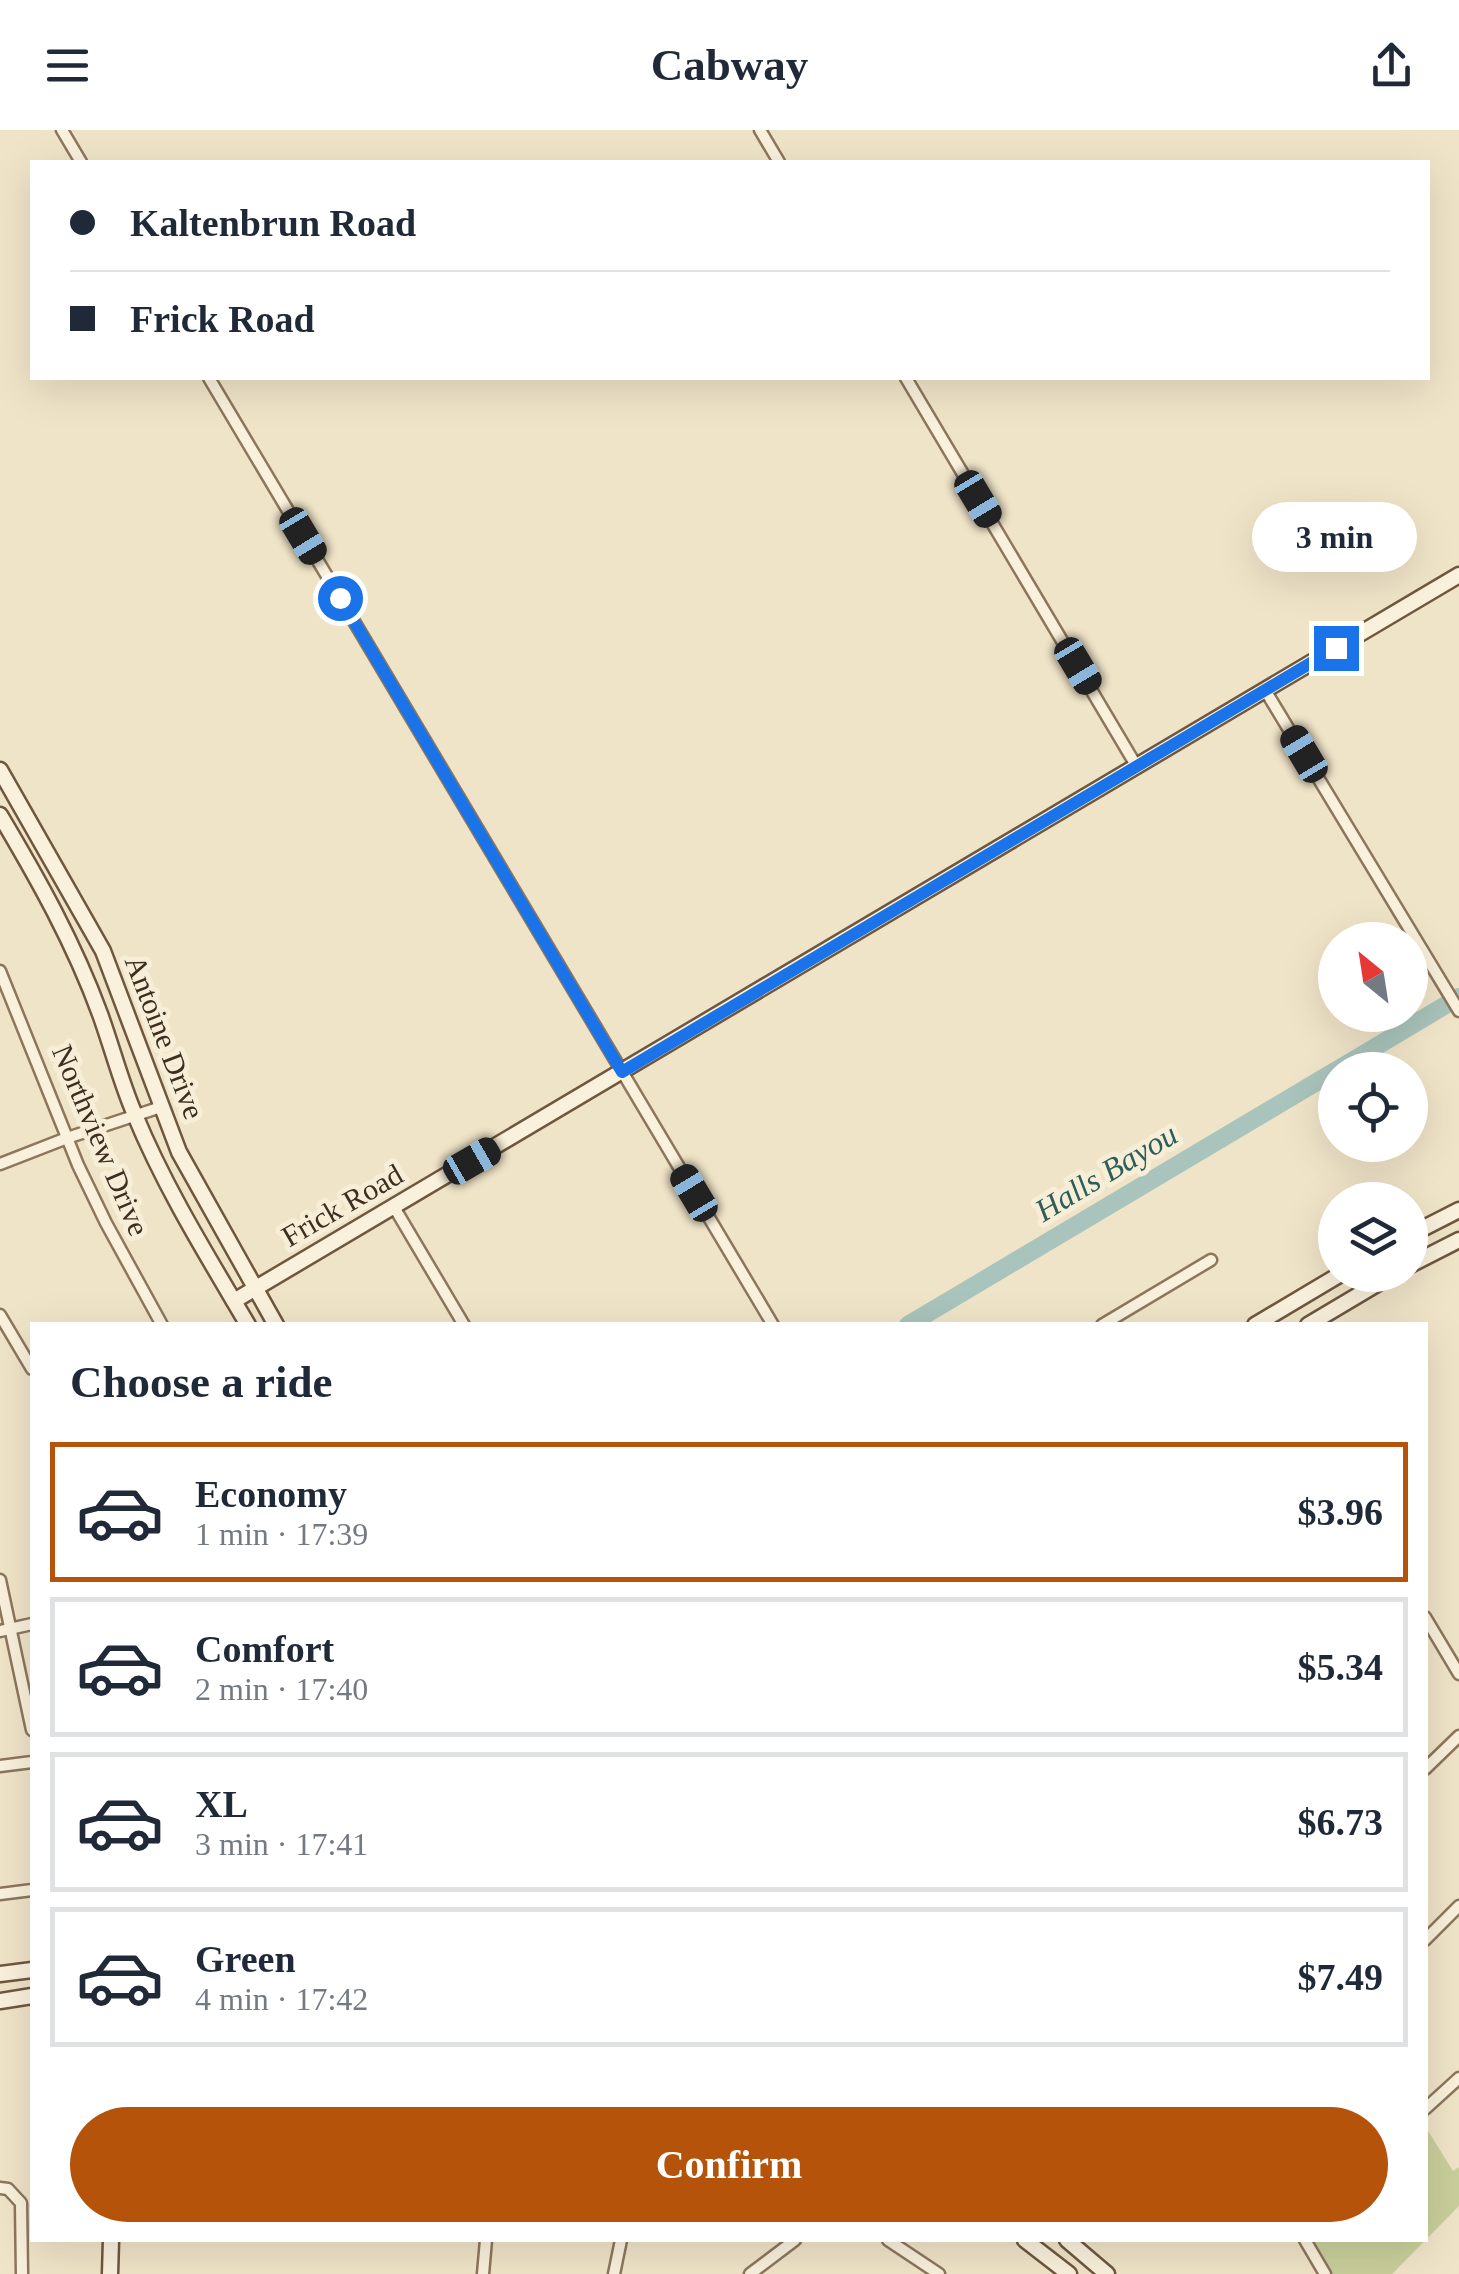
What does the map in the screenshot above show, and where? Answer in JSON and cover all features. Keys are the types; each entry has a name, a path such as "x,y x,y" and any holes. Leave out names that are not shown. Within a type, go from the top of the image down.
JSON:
{"main road":[{"name":"Frick Road","path":"234,1301 1459,575"},
{"name":"Antoine Drive","path":"0,770 104,951 179,1152 274,1322"},
{"name":"Antoine Drive","path":"0,814 46,892 74,951 100,1012 134,1115 246,1322"},
{"path":"1428,1226 1459,1210"},
{"path":"1428,1256 1459,1240"},
{"path":"1260,1322 1318,1288"},
{"path":"1313,1322 1363,1292"},
{"path":"0,1974 30,1970"},
{"path":"0,2001 30,1996"},
{"path":"110,2274 111,2242"},
{"path":"1028,2242 1068,2274"},
{"path":"1069,2242 1107,2274"}],"street":[{"path":"62,130 80,160"},
{"path":"760,130 778,160"},
{"path":"210,380 771,1322"},
{"path":"907,380 1137,766"},
{"path":"1265,690 1459,1011"},
{"path":"0,814 19,802"},
{"name":"Northview Drive","path":"0,972 67,1138 106,1223 160,1322"},
{"path":"0,1164 161,1107"},
{"path":"394,1207 462,1322"},
{"path":"1107,1322 1211,1260"},
{"path":"0,1315 30,1366"},
{"path":"0,1580 6,1630 30,1722"},
{"path":"1428,1622 1459,1674"},
{"path":"1428,1766 1459,1736"},
{"path":"0,1766 30,1762"},
{"path":"0,1894 30,1890"},
{"path":"1428,1937 1459,1906"},
{"path":"1428,2106 1459,2078"},
{"path":"0,2188 8,2189 21,2202 22,2274"},
{"path":"483,2274 486,2242"},
{"path":"614,2274 621,2242"},
{"path":"750,2274 793,2242"},
{"path":"891,2242 939,2274"},
{"path":"1306,2242 1325,2274"}],"green space":[{"path":"1428,2131 1453,2171 1459,2167 1459,2206 1428,2237"},
{"path":"1314,2242 1424,2242 1392,2274 1333,2274"}],"waterway":[{"name":"Halls Bayou","path":"1367,1052 1459,997"},
{"name":"Halls Bayou","path":"913,1322 1318,1081"}],"route":[{"path":"340,598 622,1072 1336,648"}]}
